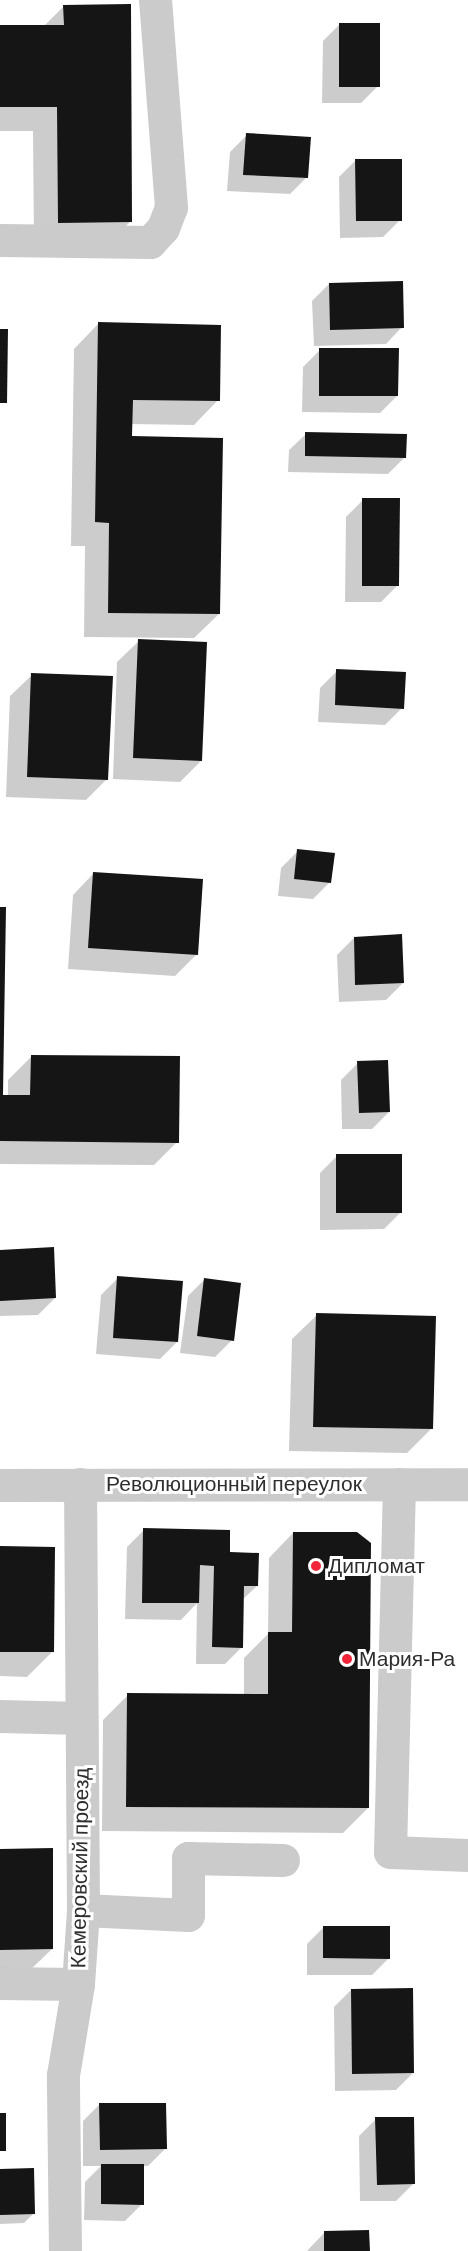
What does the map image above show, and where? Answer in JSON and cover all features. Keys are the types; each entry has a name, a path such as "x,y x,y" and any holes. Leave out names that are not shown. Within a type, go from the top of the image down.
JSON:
{"street":[{"path":"0,240 150,242 163,228 171,207 155,0"},
{"name":"Кемеровский проезд","path":"65,2251 63,2075 78,1984 83,1910 80,1484"},
{"path":"399,1484 390,1852 468,1855"},
{"name":"Революционный переулок","path":"0,1485 468,1484"},
{"path":"0,1716 81,1718"},
{"path":"83,1910 188,1915 188,1858 283,1860"},
{"path":"0,1983 78,1984"}],"building":[{"path":"131,4 132,222 58,223 57,107 0,107 0,25 64,25 63,5"},
{"path":"339,23 380,23 380,87 339,87"},
{"path":"246,133 311,137 308,178 243,175"},
{"path":"355,159 402,159 402,221 356,221"},
{"path":"403,281 404,328 330,330 329,283"},
{"path":"98,322 221,325 220,401 133,400 132,436 223,438 220,614 108,613 109,523 95,522"},
{"path":"0,329 8,329 7,403 0,403"},
{"path":"319,348 399,348 398,396 319,396"},
{"path":"305,432 407,434 406,458 305,456"},
{"path":"362,498 400,498 399,586 362,586"},
{"path":"138,639 207,642 202,761 133,758"},
{"path":"336,669 406,672 404,709 335,705"},
{"path":"31,673 113,676 108,780 27,777"},
{"path":"297,849 335,853 331,883 294,879"},
{"path":"93,872 203,879 198,955 88,948"},
{"path":"0,907 6,907 3,1095 30,1095 31,1055 180,1056 179,1143 0,1141"},
{"path":"402,934 404,983 355,985 354,937"},
{"path":"388,1060 390,1112 359,1113 357,1061"},
{"path":"336,1154 402,1154 402,1213 336,1213"},
{"path":"54,1247 56,1298 0,1301 0,1250"},
{"path":"117,1276 183,1281 178,1342 113,1338"},
{"path":"204,1278 241,1283 234,1341 197,1336"},
{"path":"316,1313 436,1316 433,1429 313,1427"},
{"path":"143,1528 230,1530 230,1552 259,1553 258,1586 244,1586 243,1648 212,1647 214,1566 200,1565 199,1603 142,1603"},
{"path":"293,1532 357,1532 371,1543 369,1808 126,1807 127,1693 268,1694 268,1632 292,1632"},
{"path":"0,1546 55,1547 54,1652 0,1652"},
{"path":"53,1848 53,1949 0,1950 0,1849"},
{"path":"323,1926 390,1926 390,1959 323,1958"},
{"path":"413,1988 414,2073 352,2074 351,1989"},
{"path":"99,2103 166,2103 167,2149 100,2150"},
{"path":"0,2113 6,2113 6,2151 0,2151"},
{"path":"375,2117 414,2117 415,2184 377,2185"},
{"path":"101,2164 144,2164 144,2205 101,2204"},
{"path":"34,2168 35,2214 0,2215 0,2169"},
{"path":"369,2230 370,2251 324,2251 324,2231"}],"place":[{"name":"Дипломат","path":"316,1566"},
{"name":"Мария-Ра","path":"347,1659"}]}
